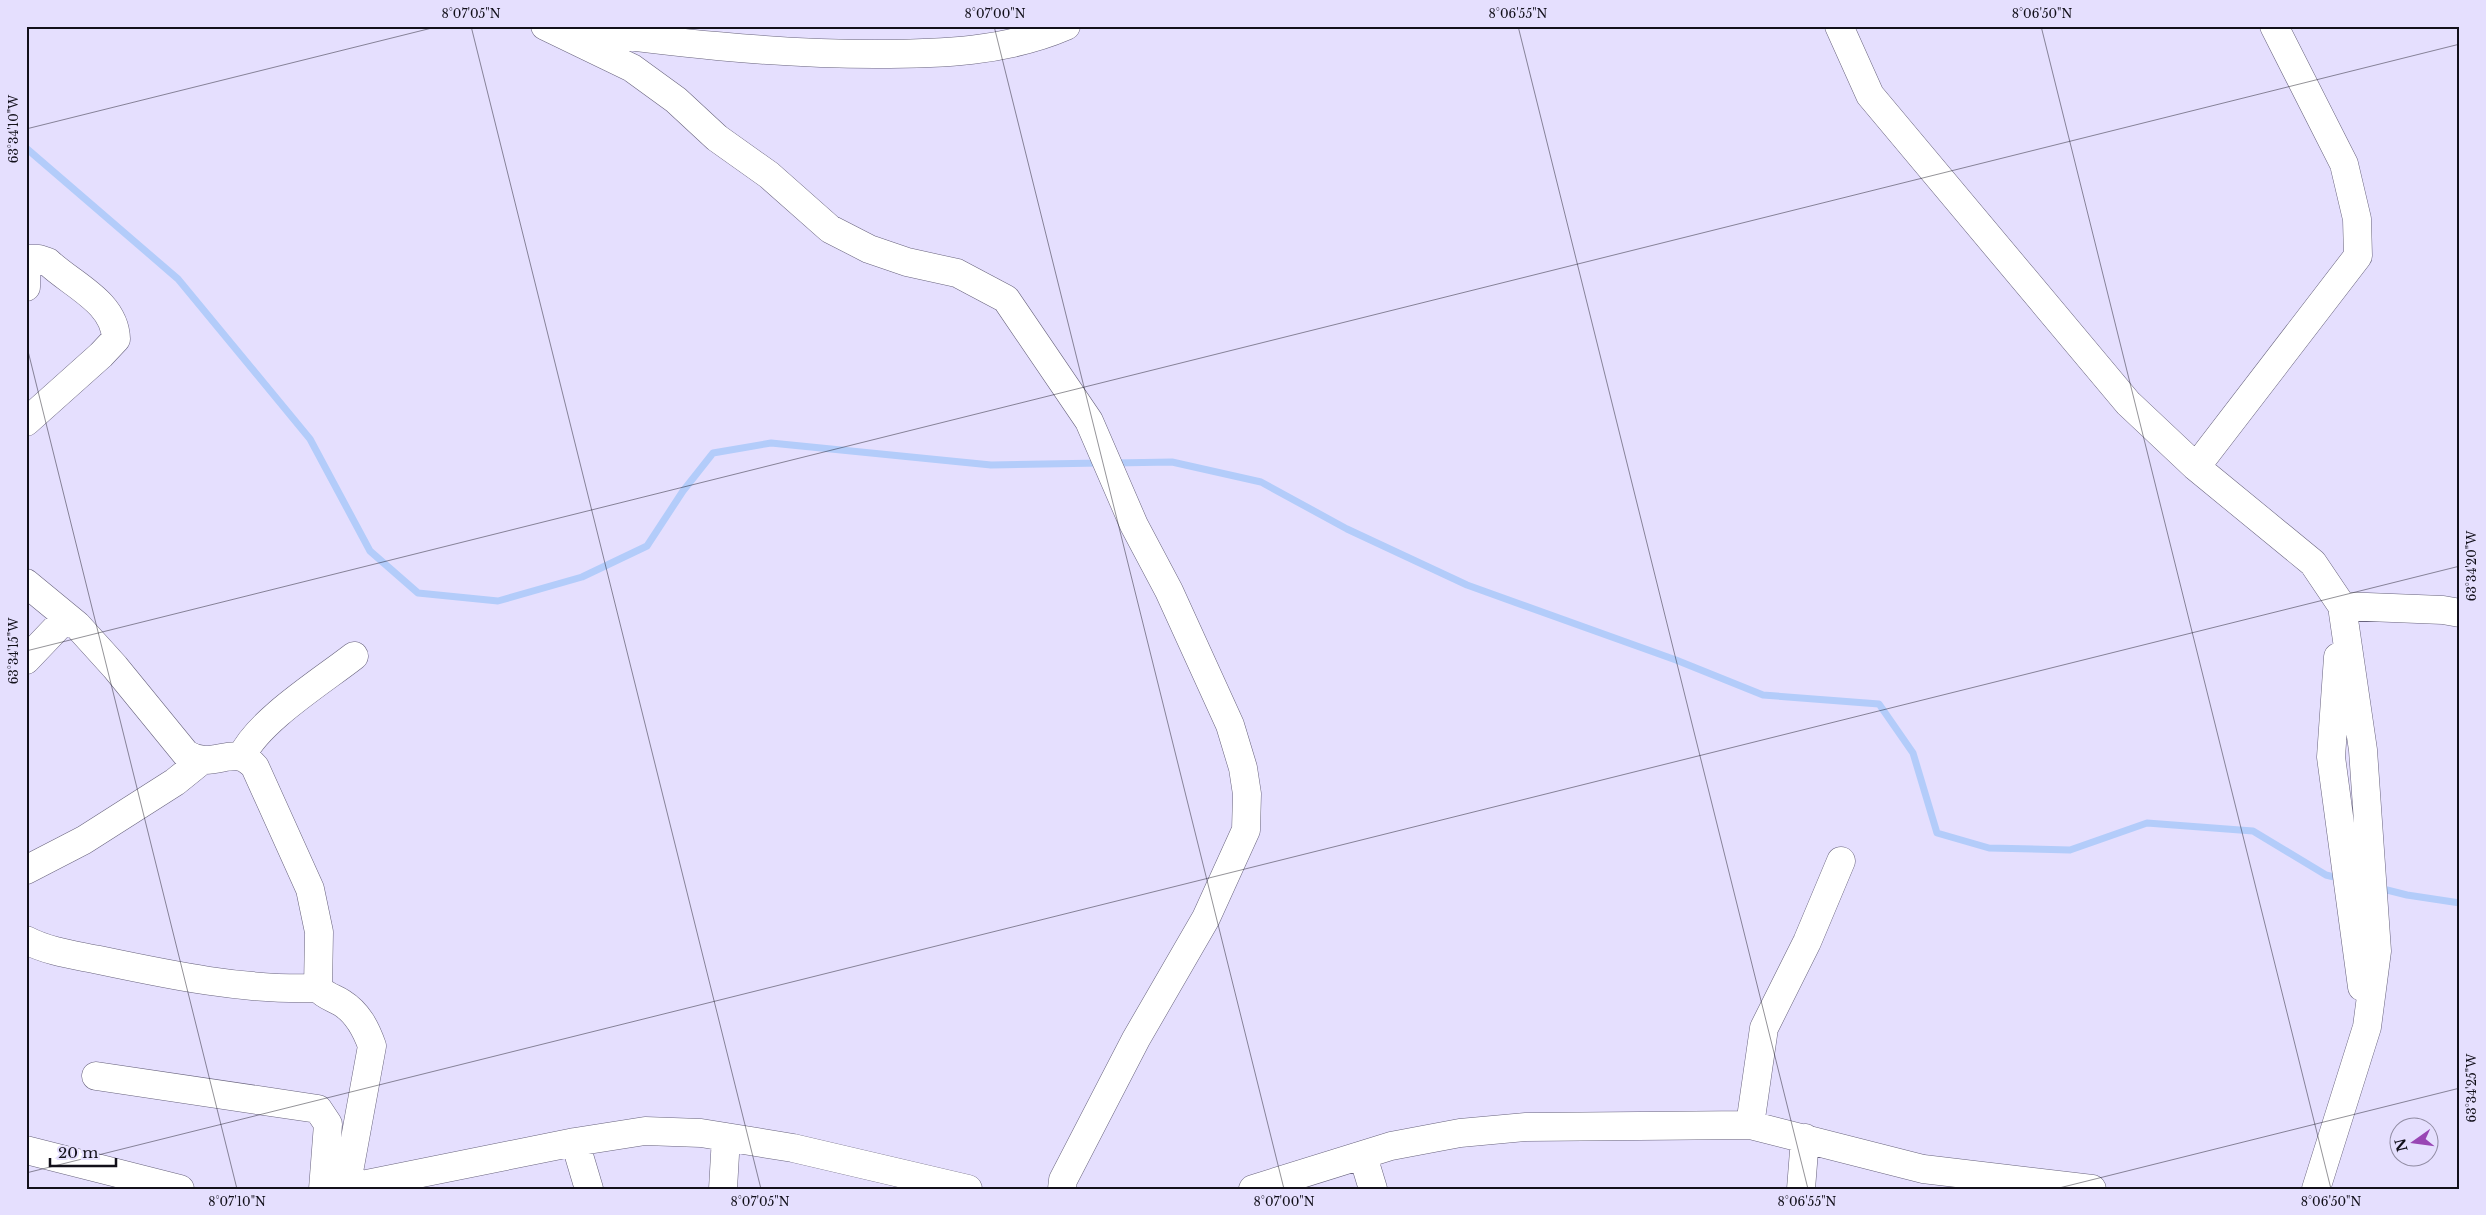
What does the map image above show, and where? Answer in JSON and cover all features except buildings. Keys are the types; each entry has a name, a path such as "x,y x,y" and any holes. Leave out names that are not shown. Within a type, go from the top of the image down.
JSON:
{"street":[{"path":"544,26 632,68 676,100 717,138 769,175 830,229 869,249 907,262 957,274 1006,299 1088,422 1230,725 1243,768 1247,794 1246,830 1206,918 1136,1039 1063,1180 1062,1189"},
{"path":"554,26 651,39 782,52 866,54 939,54 976,51 1053,32 1066,26"},
{"path":"1839,26 1870,95 2128,403 2196,467 2313,562 2342,606 2364,750 2358,853 2367,1027 2316,1189"},
{"path":"2196,467 2358,256 2357,219 2344,164 2274,26"},
{"path":"26,259 39,259 48,262 107,310 116,329 116,340 101,356 26,422"},
{"path":"26,266 26,286"},
{"path":"26,583 67,617 115,667 180,748 193,758 201,761 219,760 233,755 242,756 255,767 310,890 319,932 318,988 322,993 344,1004 364,1024 372,1046 346,1188"},
{"path":"2342,606 2443,610 2460,613"},
{"path":"2342,606 2331,757 2358,853"},
{"path":"26,660 67,617"},
{"path":"242,756 249,742 265,724 354,656"},
{"path":"26,870 84,840 175,782 201,761"},
{"path":"1750,1125 1764,1028 1807,942 1840,861"},
{"path":"26,940 41,948 122,965 226,982 302,989 318,988"},
{"path":"96,1076 308,1105 318,1109 328,1124 323,1189"},
{"path":"1253,1189 1391,1146 1460,1133 1526,1127 1750,1125 1923,1169 2092,1189"},
{"path":"342,1189 575,1142 645,1131 701,1133 793,1148 968,1189"},
{"path":"723,1189 726,1137"},
{"path":"1801,1189 1805,1138"},
{"path":"575,1142 589,1189"},
{"path":"26,1150 180,1189"},
{"path":"1363,1156 1373,1189"}],"waterway":[{"path":"26,148 178,279 310,439 370,551 418,593 498,601 582,577 647,546 683,491 713,453 771,443 991,465 1101,463"},
{"path":"1114,463 1172,462 1261,482 1347,529 1467,585 1676,660 1763,695 1879,704 1913,753 1937,833 1989,848 2070,850 2147,823 2253,831 2326,875 2342,879"},
{"path":"2379,888 2407,895 2460,903"}]}
